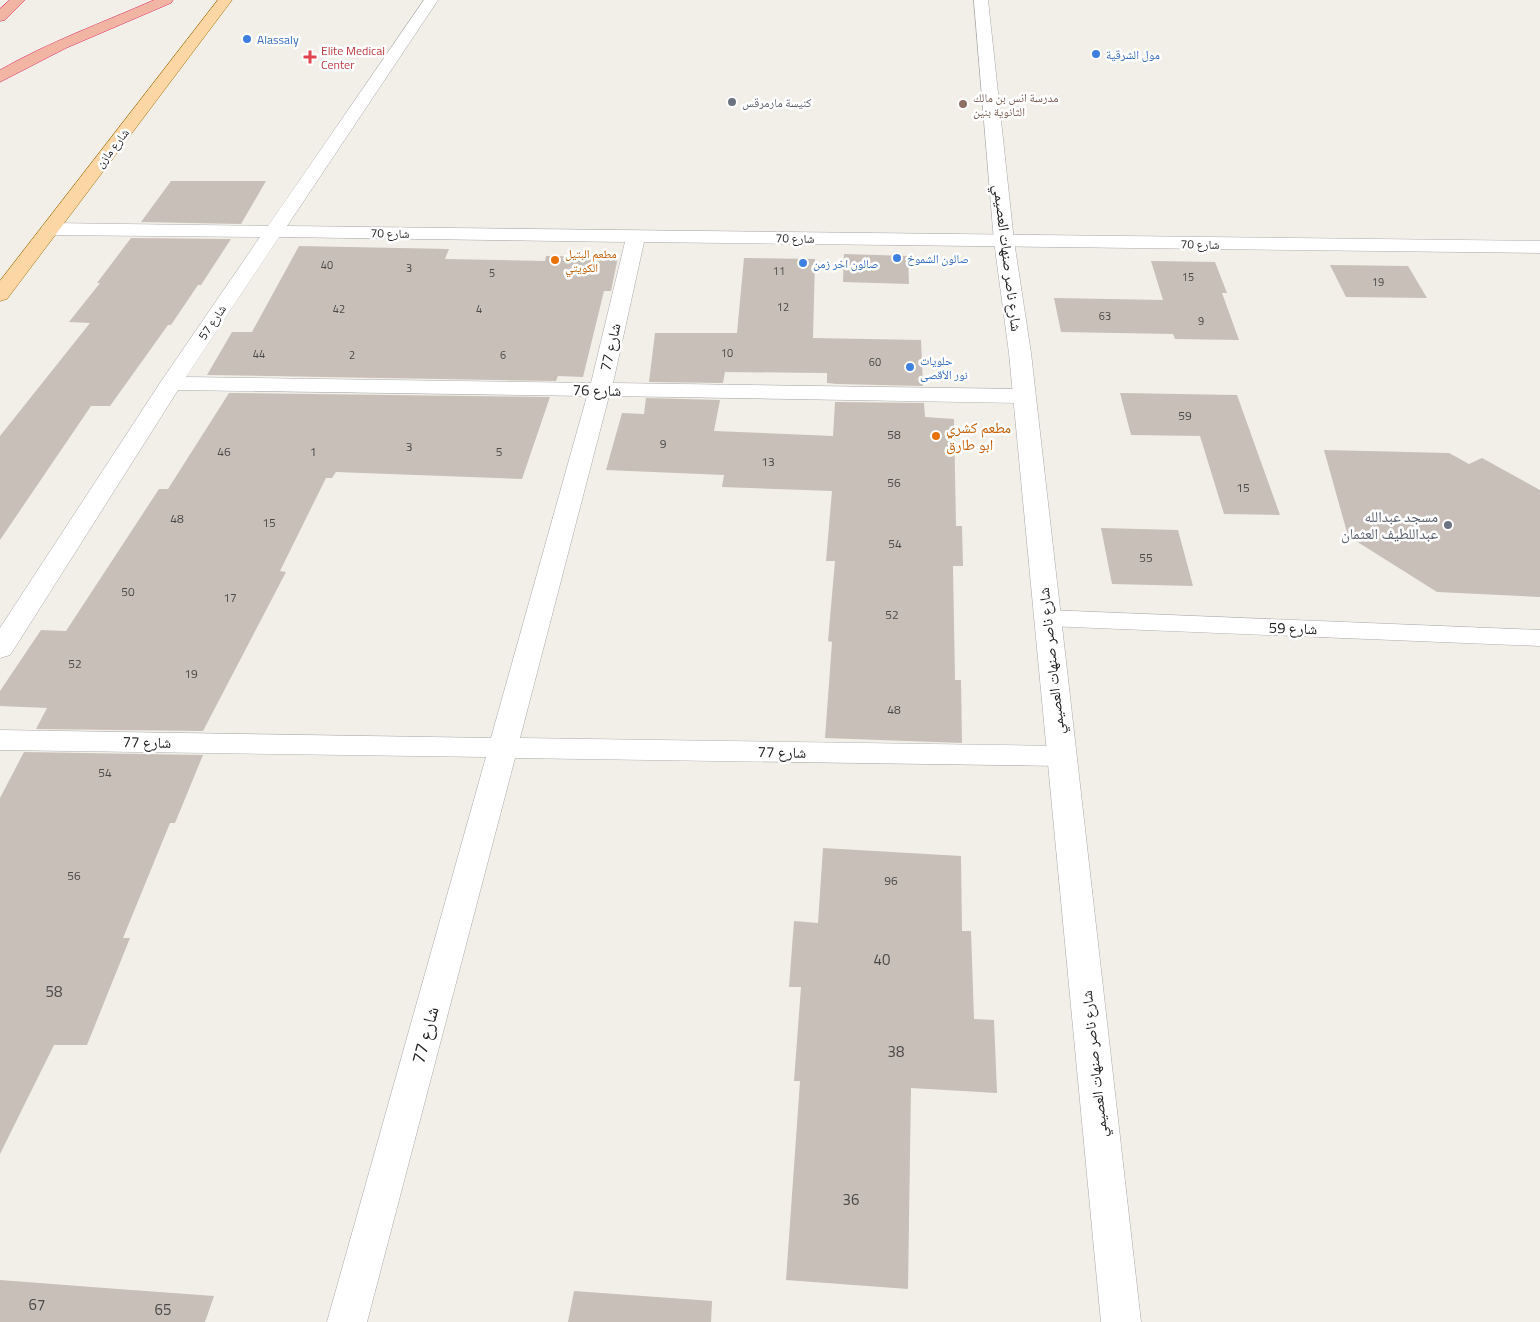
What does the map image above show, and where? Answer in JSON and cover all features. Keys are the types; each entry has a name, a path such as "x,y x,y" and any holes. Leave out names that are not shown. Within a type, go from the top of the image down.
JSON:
{"highway":[{"path":"0,17 18,0"},
{"path":"0,76 41,55 166,0"}],"main road":[{"name":"شارع مازن","path":"0,296 225,0"}],"street":[{"name":"شارع 57","path":"0,649 170,383 431,0"},
{"name":"شارع ناصر صنهات العصيمي","path":"981,0 1004,241 1020,354 1121,1322"},
{"name":"شارع 70","path":"50,229 1540,247"},
{"name":"شارع 77","path":"347,1322 600,390 636,236"},
{"name":"شارع 76","path":"170,383 1024,396"},
{"name":"شارع 59","path":"1047,618 1540,638"},
{"name":"شارع 77","path":"0,740 1061,756"}],"building":[{"path":"171,181 266,181 241,224 141,222"},
{"path":"131,238 231,239 201,285 198,285 171,325 168,325 110,406 91,406 0,540 0,436 90,323 69,322 100,283 97,283"},
{"path":"299,246 449,249 445,259 545,261 546,256 618,257 611,291 604,291 583,377 558,376 556,381 207,375 232,332 252,332"},
{"path":"844,254 908,256 909,284 843,282"},
{"path":"744,258 815,259 813,338 921,340 923,386 827,383 827,373 725,372 723,383 649,382 655,333 737,333"},
{"path":"1151,261 1215,262 1227,293 1222,293 1239,340 1175,339 1173,334 1061,332 1054,298 1163,300"},
{"path":"1330,265 1408,266 1427,298 1346,297"},
{"path":"229,393 550,397 522,479 336,472 332,478 326,478 280,571 286,572 203,731 36,729 47,708 0,706 0,691 41,630 66,631 159,489 168,489"},
{"path":"1120,393 1237,395 1280,515 1224,514 1200,436 1131,435"},
{"path":"646,398 720,400 714,431 833,436 835,402 924,403 925,417 954,419 956,526 962,526 963,566 953,566 955,680 961,680 962,743 825,738 832,642 828,641 835,561 826,561 832,491 722,487 724,475 606,470 622,413 644,414"},
{"name":"مسجد عبدالله عبداللطيف العثمان","path":"1324,450 1449,453 1469,464 1482,458 1540,490 1540,597 1437,592 1348,536"},
{"path":"1101,528 1178,530 1193,586 1112,584"},
{"path":"24,752 203,755 175,823 170,823 123,938 130,938 87,1045 54,1045 0,1154 0,798"},
{"path":"823,848 961,856 962,931 971,931 974,1019 994,1020 997,1093 911,1088 908,1289 786,1280 800,1081 794,1081 801,987 789,987 794,921 818,923"},
{"path":"0,1280 214,1296 205,1322 0,1322"},
{"path":"574,1291 712,1301 711,1322 568,1322"}],"place":[{"name":"Alassaly","path":"247,39"},
{"name":"مول الشرقية","path":"1096,54"},
{"name":"Elite Medical Center","path":"310,57"},
{"name":"كنيسة مارمرقس","path":"732,102"},
{"name":"مدرسة انس بن مالك الثانوية بنين","path":"963,104"},
{"name":"صالون الشموخ","path":"897,258"},
{"name":"مطعم البتيل الكويتي","path":"555,260"},
{"name":"صالون اخر زمن","path":"803,263"},
{"name":"حلويات نور الأقصى","path":"910,367"},
{"name":"مطعم كشري ابو طارق","path":"936,436"},
{"name":"مسجد عبدالله عبداللطيف العثمان","path":"1448,525"}]}
